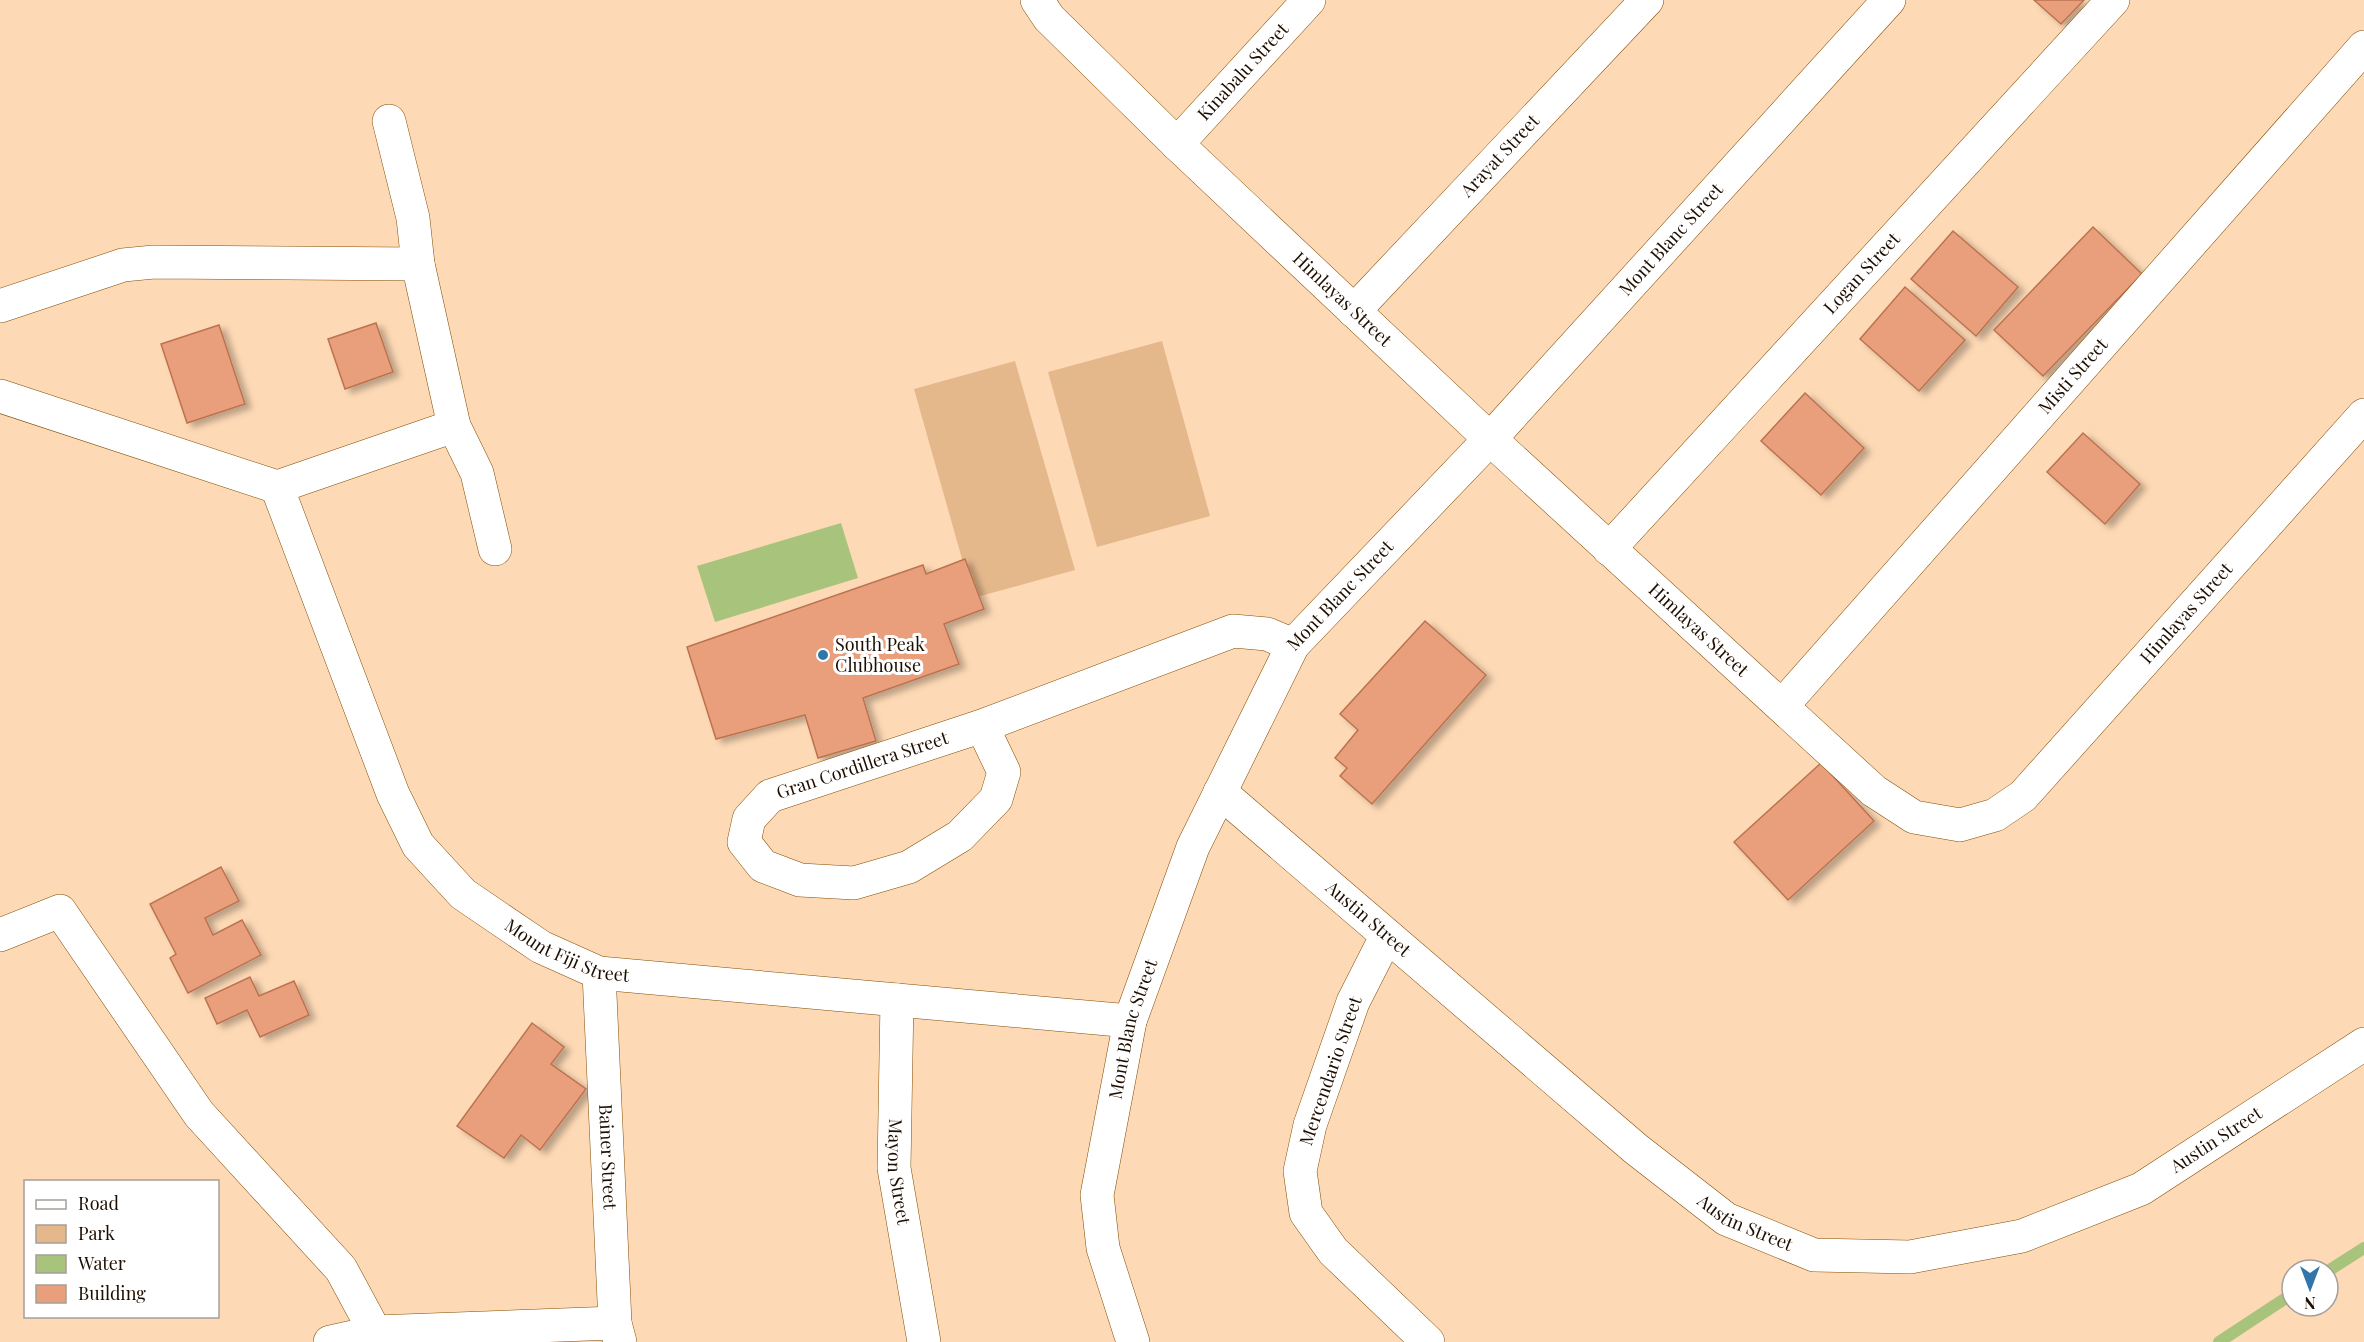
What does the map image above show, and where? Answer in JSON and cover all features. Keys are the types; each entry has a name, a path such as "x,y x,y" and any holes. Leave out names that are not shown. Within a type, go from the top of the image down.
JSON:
{"street":[{"name":"Himlayas Street","path":"1037,0 1049,18 1177,144 1490,439 1874,791 1914,817 1960,825 1995,815 2023,795 2364,415"},
{"name":"Kinabalu Street","path":"1177,144 1309,0"},
{"name":"Arayat Street","path":"1354,311 1647,0"},
{"name":"Mont Blanc Street","path":"1133,1342 1103,1248 1097,1195 1130,1021 1193,847 1293,645 1490,439 1889,0"},
{"name":"Logan Street","path":"1609,549 2113,0"},
{"name":"Misti Street","path":"1782,706 2364,47"},
{"path":"389,121 413,218 418,264 454,426 477,473 495,549"},
{"path":"0,306 123,265 154,262 418,264"},
{"path":"0,396 277,487 454,426"},
{"name":"Mount Fiji Street","path":"277,487 393,794 418,845 463,894 541,947 599,973 1130,1021"},
{"name":"Gran Cordillera Street","path":"982,726 1004,772 996,799 960,836 909,867 854,883 800,880 763,866 744,842 749,819 770,795 982,726 1233,631 1267,634 1293,645"},
{"name":"Austin Street","path":"1220,792 1386,937 1636,1149 1726,1219 1814,1255 1910,1257 2022,1236 2141,1189 2364,1044"},
{"path":"0,935 60,911 199,1114 341,1269 375,1332"},
{"name":"Mercendario Street","path":"1386,937 1353,1002 1310,1125 1300,1171 1306,1213 1333,1251 1428,1342"},
{"name":"Bainer Street","path":"599,973 618,1332"},
{"name":"Mayon Street","path":"897,1000 894,1168 924,1342"},
{"path":"330,1342 375,1332 618,1332"}],"green space":[{"path":"1162,341 1210,516 1097,547 1048,372"},
{"path":"1015,361 1075,570 973,598 914,389"}],"water":[{"path":"841,523 858,578 715,622 697,566"}],"building":[{"path":"2034,0 2084,0 2061,24"},
{"path":"2093,227 2142,274 2043,376 1994,330"},
{"path":"1953,231 2018,287 1976,336 1911,279"},
{"path":"1905,287 1965,340 1919,391 1860,339"},
{"path":"376,323 393,372 345,389 328,339"},
{"path":"219,325 245,404 187,423 161,344"},
{"path":"1805,393 1864,448 1821,495 1761,441"},
{"path":"2083,433 2140,484 2105,524 2047,472"},
{"name":"South Peak Clubhouse","path":"965,559 984,609 944,624 959,664 863,698 876,741 818,758 805,715 716,739 687,647 923,565 926,574"},
{"path":"1425,621 1486,675 1372,804 1340,776 1347,768 1335,758 1358,730 1340,714"},
{"path":"1821,763 1874,821 1788,900 1734,842"},
{"path":"221,867 239,901 205,918 213,935 242,920 261,955 188,993 170,958 176,954 150,904"},
{"path":"250,977 259,996 294,981 309,1015 260,1037 247,1010 217,1024 205,998"},
{"path":"532,1023 564,1047 551,1064 586,1089 540,1150 521,1135 504,1158 457,1126"}],"waterway":[{"path":"2340,1263 2364,1248"},
{"path":"2219,1342 2280,1302"}],"place":[{"name":"South Peak Clubhouse","path":"823,655"}]}
